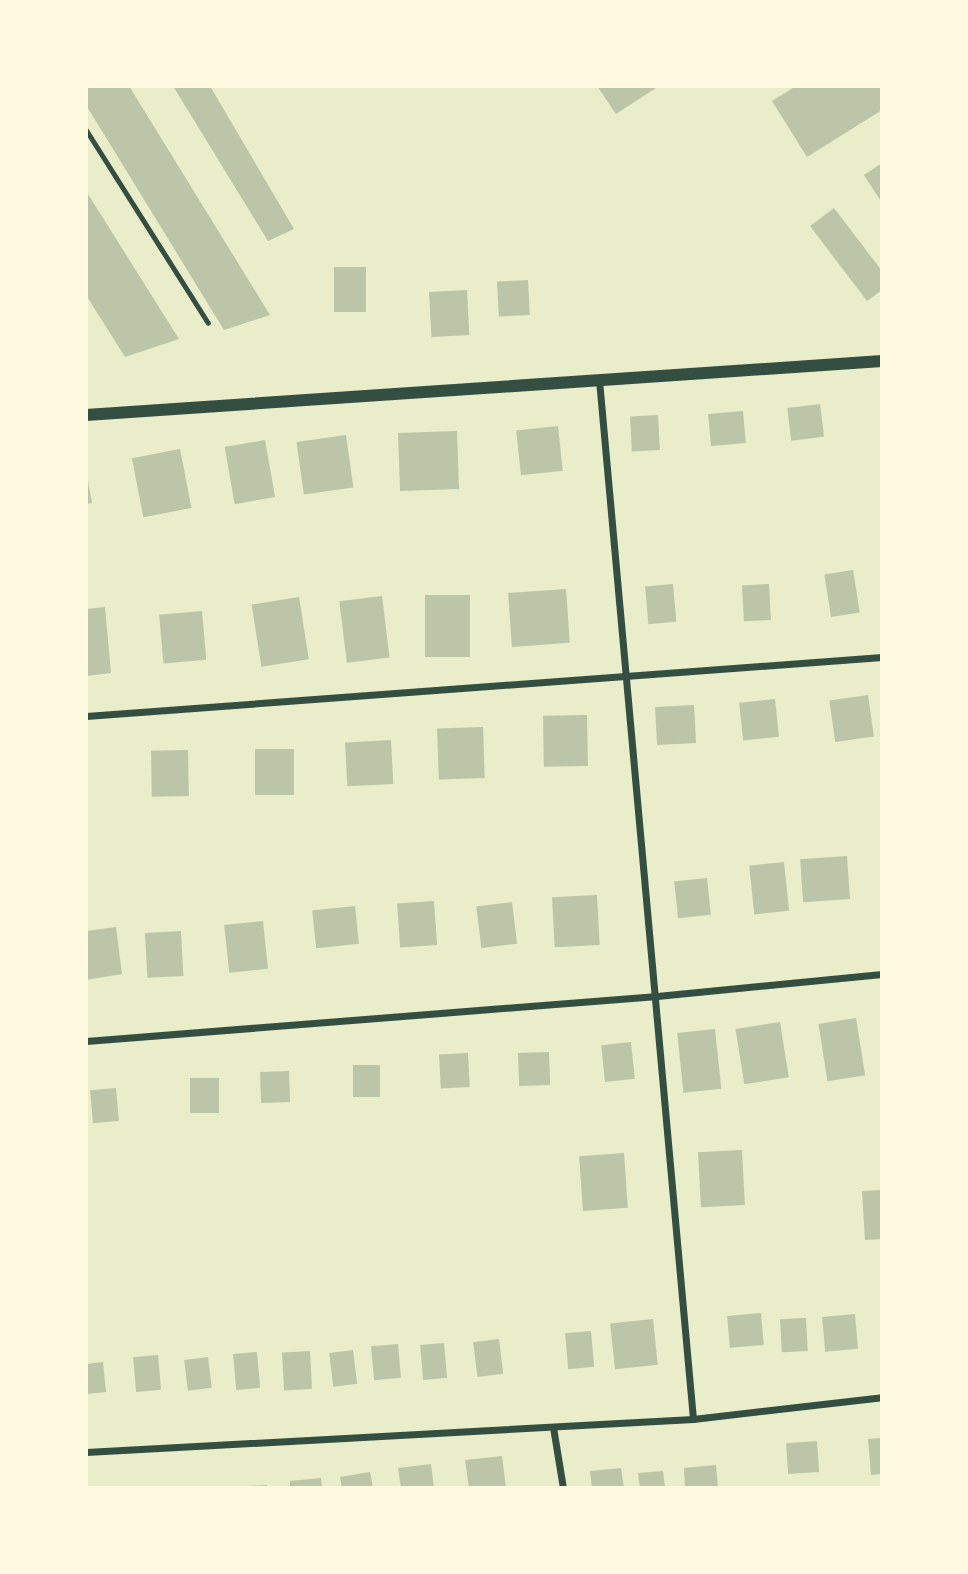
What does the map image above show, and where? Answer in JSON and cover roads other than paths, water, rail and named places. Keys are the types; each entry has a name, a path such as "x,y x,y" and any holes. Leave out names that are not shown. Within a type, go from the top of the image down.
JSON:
{"street":[{"path":"86,415 882,361"},
{"path":"599,380 629,676 693,1419"},
{"path":"86,716 882,657"},
{"path":"86,1041 657,996 882,974"},
{"path":"86,1452 693,1419 882,1397"},
{"path":"553,1427 564,1488"}],"lane":[{"path":"86,130 208,323"}]}
